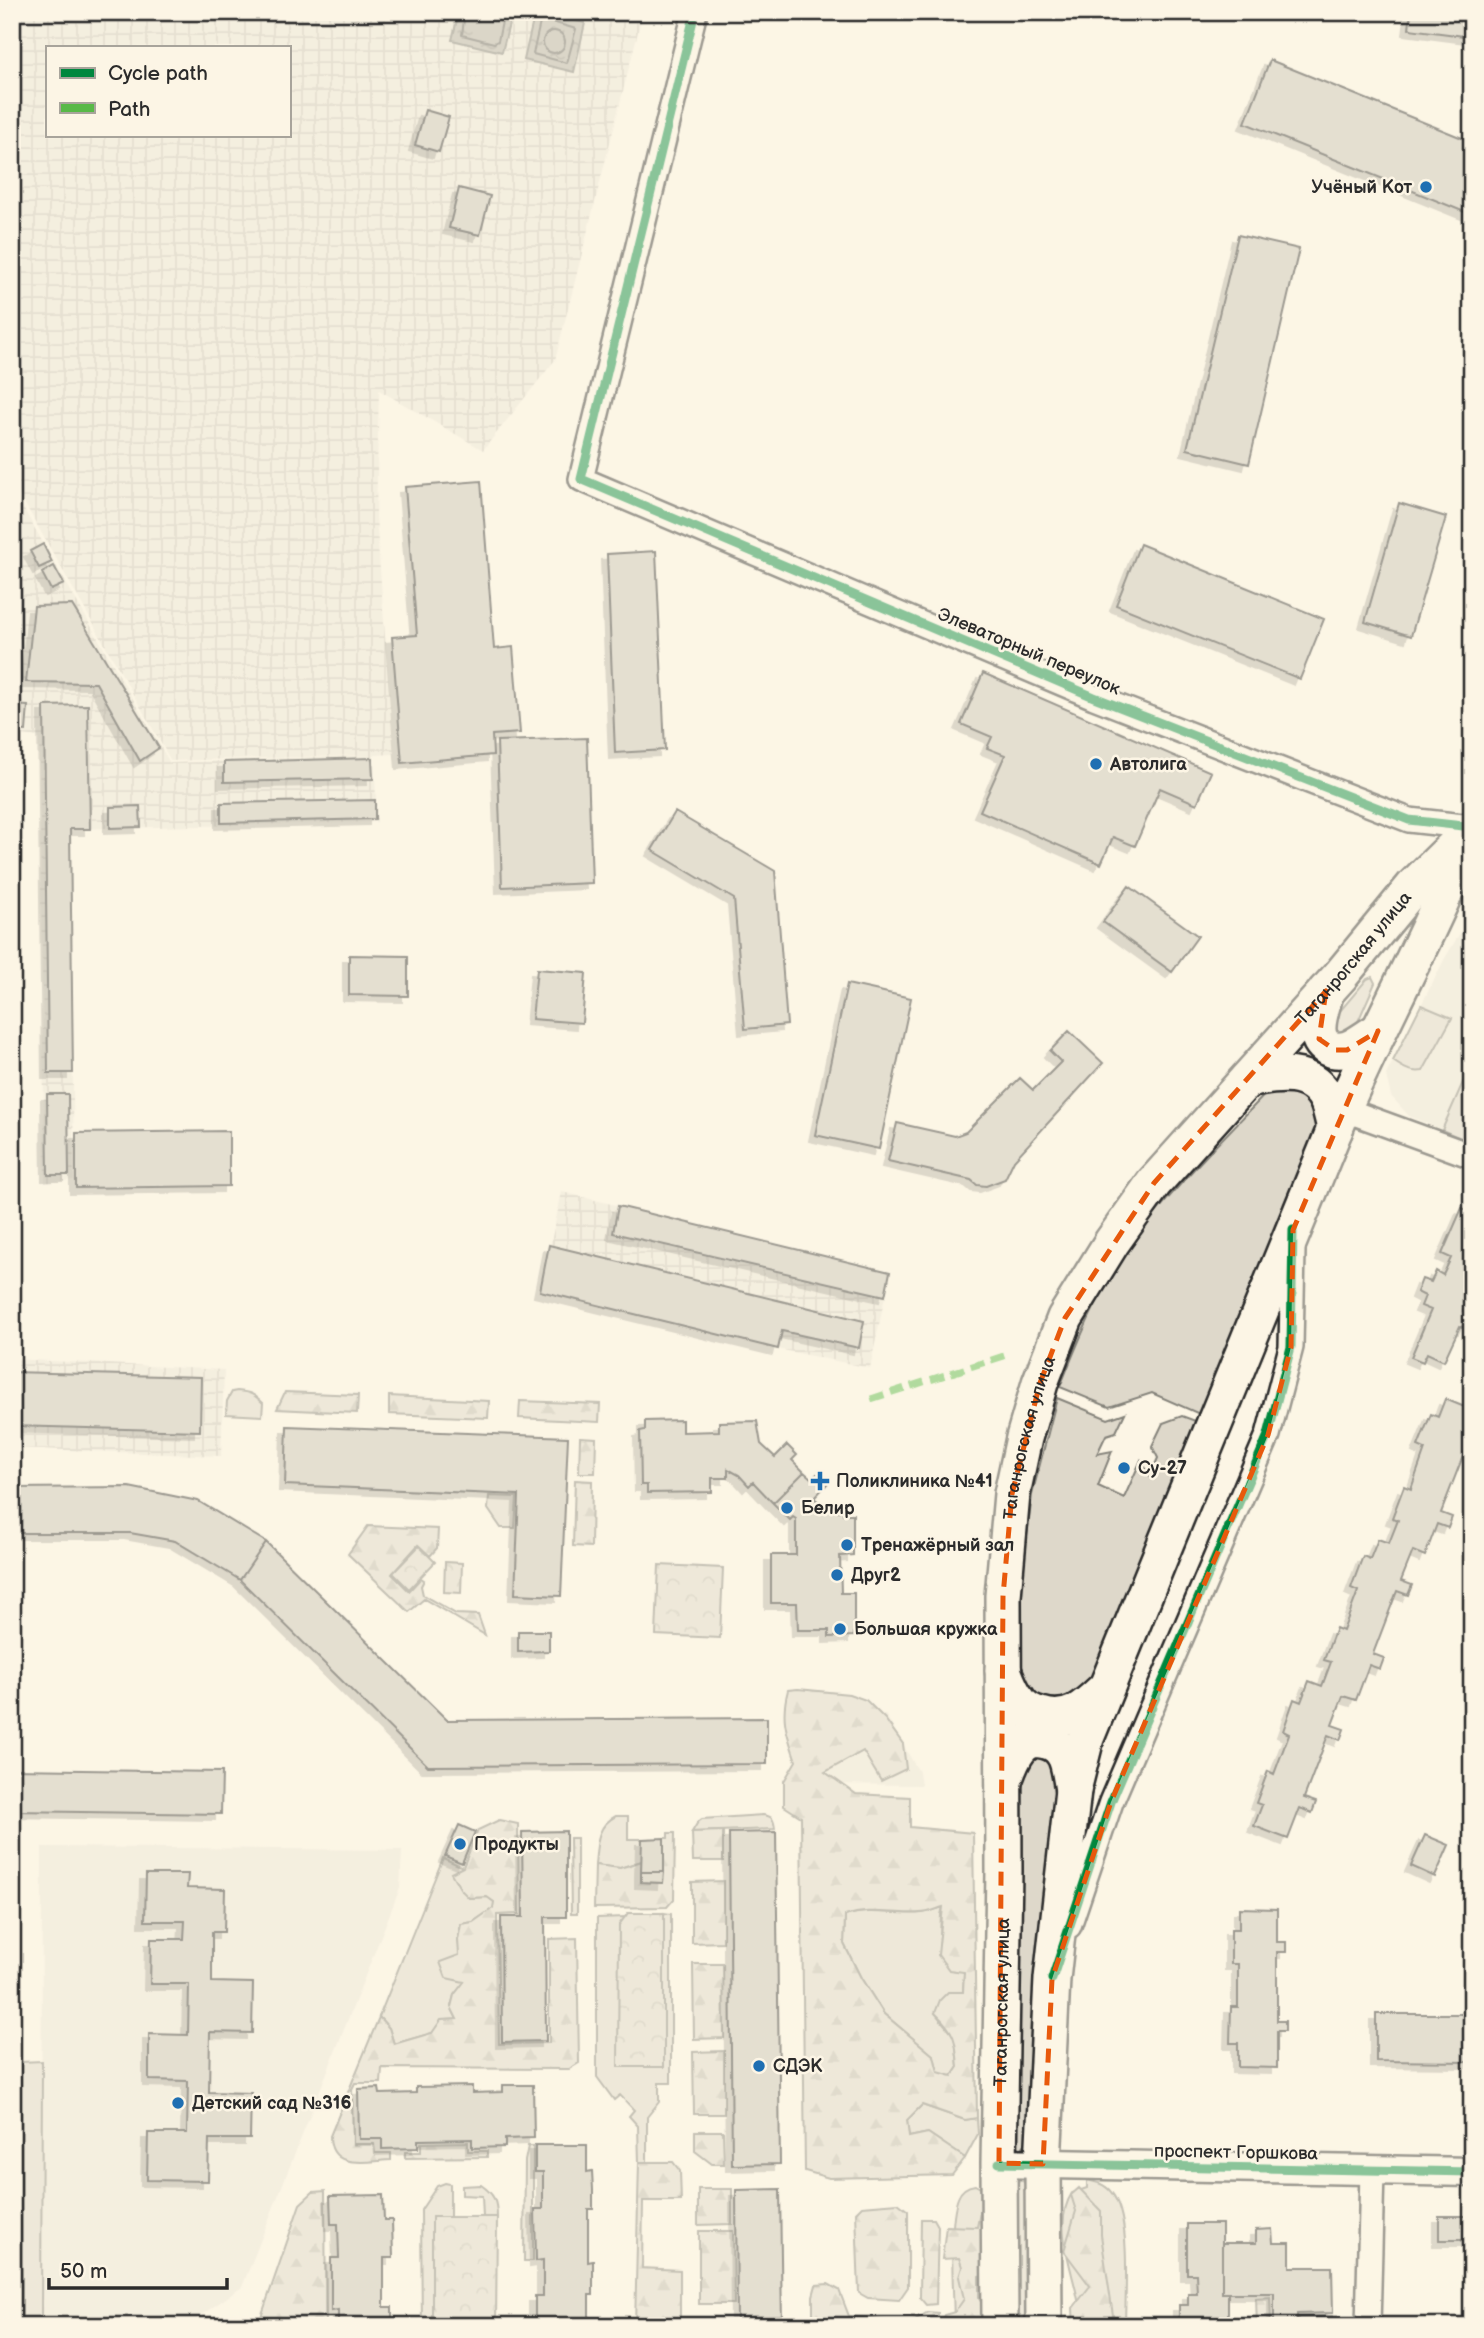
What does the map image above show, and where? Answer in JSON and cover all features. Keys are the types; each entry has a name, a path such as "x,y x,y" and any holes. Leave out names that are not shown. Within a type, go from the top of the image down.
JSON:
{"main road":[{"name":"Таганрогская улица","path":"1000,2326 999,2163 1004,1871 1003,1596 1012,1494 1036,1394 1065,1318 1112,1242 1154,1183 1372,939 1414,886 1472,829"},
{"name":"Таганрогская улица","path":"1044,2326 1043,2164 1052,1979 1073,1790 1086,1738 1339,1119 1378,1031 1443,902 1472,829"},
{"path":"1326,991 1317,1024 1319,1039 1326,1047 1347,1050 1378,1031"},
{"path":"1247,1080 1276,1074 1293,1074 1319,1088 1339,1119"},
{"path":"1003,1670 1018,1702 1026,1709 1047,1717 1072,1715 1083,1709 1108,1686"},
{"path":"1003,1784 1012,1758 1019,1749 1032,1740 1039,1739 1049,1741 1062,1752 1067,1760 1073,1790"}],"street":[{"name":"Элеваторный переулок","path":"695,12 582,479 1094,697 1396,816 1472,829"},
{"path":"1339,1119 1472,1156"},
{"path":"1052,1979 1111,1802 1268,1435 1291,1347 1293,1230"},
{"name":"проспект Горшкова","path":"999,2163 1472,2172"},
{"path":"1368,2326 1372,2171"}],"highlighted area":[{"path":"1326,991 1319,1039 1335,1050 1347,1050 1378,1031 1293,1230 1291,1347 1268,1435 1111,1802 1052,1979 1043,2164 999,2163 1003,1596 1012,1494 1040,1383 1065,1318 1154,1183"}],"shaded area":[{"path":"12,12 643,12 555,360 483,450 379,390 376,517 394,754 374,755 377,822 70,829 74,1180 45,1183 39,737 12,734 12,489 170,763 363,755 171,761 12,481"},
{"path":"1472,913 1472,1143 1409,1116 1391,1096 1386,1075 1445,958"},
{"path":"562,1192 890,1272 870,1368 778,1349 540,1291"},
{"path":"12,1359 224,1370 221,1456 12,1448"},
{"path":"885,1714 919,1772 921,1785 823,1784 824,1767"},
{"name":"Детский сад №316","path":"42,1847 402,1850 400,1888 242,2287 197,2318 196,2326 41,2326"}],"green space":[{"path":"1372,977 1375,983 1352,1035 1334,1034 1329,1024 1367,979"},
{"path":"1421,1005 1452,1018 1423,1071 1415,1071 1393,1061"},
{"path":"1472,1064 1472,1143 1442,1130"},
{"path":"1288,1083 1326,1113 1204,1416 1152,1393 1109,1407 1060,1387 1099,1298 1118,1264 1145,1226 1272,1087"},
{"path":"232,1392 252,1394 263,1403 262,1416 226,1414 227,1401"},
{"path":"285,1392 358,1395 357,1413 277,1409"},
{"path":"389,1396 489,1401 488,1418 389,1414"},
{"path":"1057,1398 1108,1419 1125,1413 1116,1432 1106,1435 1097,1454 1112,1451 1098,1486 1124,1498 1141,1460 1150,1476 1158,1458 1152,1446 1163,1423 1182,1416 1201,1423 1084,1700 1039,1706 1022,1679 1020,1593 1032,1495"},
{"path":"520,1401 600,1404 599,1422 519,1418"},
{"path":"580,1437 596,1438 595,1473 579,1473"},
{"path":"575,1480 592,1481 591,1547 573,1546"},
{"path":"489,1496 517,1497 515,1528 501,1528 488,1509"},
{"path":"368,1526 438,1529 437,1548 430,1556 418,1545 392,1574 409,1591 421,1578 424,1580 421,1586 423,1595 456,1614 478,1615 485,1635 424,1599 409,1612 348,1554"},
{"path":"419,1546 435,1562 409,1589 393,1573"},
{"path":"445,1562 462,1563 461,1593 444,1592"},
{"path":"659,1565 723,1568 720,1638 656,1635"},
{"path":"788,1690 849,1694 866,1700 885,1719 903,1744 906,1769 881,1781 863,1751 825,1772 856,1794 910,1797 910,1827 973,1833 977,2118 965,2120 922,2105 907,2120 909,2137 928,2133 965,2158 952,2175 829,2178 805,2171 801,1817 784,1806 784,1781 796,1761 785,1718","holes":["943,1907 938,1955 949,1970 964,1972 963,1992 948,1992 940,2000 935,2013 951,2031 955,2043 958,2067 952,2076 938,2072 934,2056 884,2014 861,1978 844,1944 845,1916 873,1912 923,1913"]},
{"path":"1058,1753 1028,2140 1022,2148 1015,2147 1014,1972 1022,1754"},
{"path":"763,1815 772,1819 775,1829 692,1832 702,1819"},
{"path":"616,1816 628,1816 628,1839 642,1839 642,1861 620,1868 595,1865 601,1830"},
{"path":"499,1820 518,1824 519,1914 497,1915 499,2044 549,2043 549,1939 577,1938 579,2063 569,2069 382,2068 381,2083 355,2083 352,2089 353,2144 374,2144 375,2153 391,2153 391,2160 352,2162 343,2159 336,2155 330,2136 379,2017 389,2028 394,2044 432,2033 441,2020 457,2019 451,2007 454,1995 464,1982 446,1978 440,1962 459,1955 461,1924 473,1922 493,1908 494,1902 487,1897 469,1898 451,1873 463,1867 478,1830"},
{"path":"723,1831 723,1861 693,1861 692,1832"},
{"path":"668,1833 675,1833 674,1899 667,1907 594,1908 595,1865 620,1868 642,1861 641,1882 663,1883 664,1838 668,1838"},
{"path":"570,1838 577,1838 577,1914 571,1914"},
{"path":"443,1858 463,1867 469,1898 488,1897 494,1902 494,1908 473,1922 461,1924 458,1940 465,1982 454,1995 451,2007 457,2019 432,2033 394,2044 389,2028 379,2017"},
{"path":"723,1881 723,1942 692,1943 692,1882"},
{"path":"943,1907 939,1955 964,1972 963,1992 935,2013 955,2037 958,2067 952,2076 938,2073 934,2056 884,2014 861,1978 844,1944 845,1916 864,1912 912,1914"},
{"path":"628,1913 664,1913 664,2067 618,2067 619,1925"},
{"path":"664,1913 671,1914 671,2083 659,2083 659,2102 647,2117 647,2162 639,2162 638,2126 629,2116 634,2110 620,2095 614,2100 597,2077 597,1918 625,1917 619,1925 663,2067"},
{"path":"693,1964 723,1964 724,2038 694,2039"},
{"path":"724,2051 724,2114 694,2114 693,2052"},
{"path":"42,2061 41,2326 22,2326 21,2062"},
{"path":"922,2105 965,2120 977,2118 978,2134 965,2158 928,2133 909,2137 907,2120"},
{"path":"695,2131 723,2131 724,2164 712,2164 695,2151"},
{"path":"468,2142 468,2151 487,2151 487,2157 405,2158 405,2152 421,2152 421,2143"},
{"path":"528,2146 533,2146 533,2261 524,2261 525,2161"},
{"path":"639,2162 673,2162 680,2171 681,2201 643,2201 642,2268 680,2270 680,2326 635,2326"},
{"path":"1016,2180 1023,2181 1026,2186 1028,2326 1013,2326"},
{"path":"1087,2180 1109,2189 1118,2203 1122,2218 1126,2256 1125,2326 1081,2326 1063,2224 1072,2193 1087,2188"},
{"path":"450,2184 450,2217 432,2217 432,2326 422,2326 421,2210 437,2186"},
{"path":"481,2185 494,2198 497,2217 483,2217 482,2196 462,2195 462,2186"},
{"path":"975,2185 982,2189 987,2326 954,2326 952,2241 955,2209 961,2193 967,2187"},
{"path":"1079,2188 1101,2211 1101,2235 1114,2322 1117,2326 1074,2326 1073,2308 1090,2286 1064,2251 1076,2211 1071,2195"},
{"path":"698,2189 732,2189 732,2224 698,2225"},
{"path":"325,2191 326,2326 258,2326 300,2204 313,2192"},
{"path":"984,2193 986,2274 979,2276 979,2297 991,2326 943,2326 944,2315 955,2312 964,2299 959,2277 962,2267 959,2258 942,2259 946,2226 977,2227"},
{"path":"898,2203 908,2211 908,2287 899,2300 868,2298 859,2293 856,2212 862,2206"},
{"path":"432,2217 497,2217 496,2326 432,2326"},
{"path":"921,2219 934,2219 938,2226 936,2304 926,2305 920,2298"},
{"path":"699,2231 733,2231 734,2304 699,2304"},
{"path":"828,2284 839,2290 849,2316 908,2324 928,2312 938,2313 938,2326 847,2326 845,2323 825,2322 822,2326 813,2326 813,2296 816,2285"},
{"path":"1270,2297 1271,2323 1299,2323 1299,2317 1332,2316 1333,2326 1257,2326 1256,2298"}],"water":[{"path":"459,12 512,12 502,52 452,40"},
{"path":"535,12 585,23 574,72 524,60"}],"building":[{"path":"1411,12 1472,12 1472,37 1409,29"},
{"path":"1270,60 1472,142 1472,215 1245,123"},
{"path":"425,110 449,117 439,152 415,145"},
{"path":"459,188 490,196 480,235 449,228"},
{"path":"1238,235 1299,249 1249,464 1187,449"},
{"path":"481,481 494,649 513,647 520,733 492,735 493,755 402,763 392,637 417,635 405,487"},
{"path":"1399,503 1446,517 1411,636 1365,622"},
{"path":"12,538 17,539 12,597"},
{"path":"43,544 52,562 39,568 30,551"},
{"path":"1140,544 1324,619 1300,679 1116,605"},
{"path":"656,551 665,750 615,753 607,554"},
{"path":"54,566 64,584 51,590 42,573"},
{"path":"72,605 159,748 140,761 96,683 26,682 34,606"},
{"name":"Автолига","path":"983,673 1211,772 1197,804 1160,788 1135,846 1113,837 1101,864 980,811 1005,755 987,748 992,737 961,724"},
{"path":"12,705 28,706 26,731 12,730"},
{"path":"88,705 90,829 70,829 73,1073 48,1073 44,706"},
{"path":"587,738 592,883 502,887 497,741"},
{"path":"372,758 373,779 224,782 224,762"},
{"path":"375,800 375,819 221,823 221,803"},
{"path":"140,806 141,827 110,828 110,807"},
{"path":"675,812 775,871 787,1025 745,1029 734,899 652,850"},
{"path":"1129,886 1198,936 1172,972 1103,922"},
{"path":"349,955 408,956 408,996 349,995"},
{"path":"537,969 586,973 582,1023 532,1019"},
{"path":"847,984 911,998 879,1149 815,1135"},
{"path":"1069,1031 1103,1063 1014,1160 1005,1179 986,1186 977,1185 971,1180 888,1161 897,1123 955,1136 966,1132 1020,1078 1033,1090 1061,1062 1050,1051"},
{"path":"47,1094 68,1094 69,1175 48,1175"},
{"path":"229,1131 229,1186 76,1188 76,1133"},
{"path":"618,1206 890,1272 885,1296 613,1233"},
{"path":"1462,1208 1472,1212 1472,1290 1463,1311 1471,1314 1464,1328 1460,1326 1444,1361 1427,1353 1423,1362 1411,1357 1431,1310 1421,1306 1425,1296 1417,1292 1422,1279 1431,1282 1436,1271 1443,1275 1451,1258 1442,1254"},
{"path":"549,1245 864,1321 859,1348 782,1331 778,1349 540,1291"},
{"path":"12,1372 201,1377 200,1431 12,1426"},
{"path":"1445,1399 1472,1410 1472,1434 1469,1440 1472,1441 1472,1453 1465,1451 1441,1513 1452,1517 1448,1528 1437,1524 1425,1556 1413,1551 1401,1581 1412,1585 1408,1595 1397,1591 1373,1654 1384,1658 1380,1669 1369,1665 1356,1700 1343,1696 1332,1725 1344,1729 1340,1740 1328,1735 1304,1798 1316,1802 1312,1813 1300,1808 1288,1839 1254,1826 1262,1805 1256,1803 1268,1771 1274,1774 1289,1734 1283,1731 1294,1699 1301,1702 1309,1681 1322,1686 1331,1662 1324,1660 1336,1628 1343,1631 1358,1591 1351,1588 1363,1556 1370,1559 1378,1539 1389,1543 1398,1520 1392,1518 1404,1486 1411,1489 1425,1449 1418,1446 1431,1414 1438,1417"},
{"path":"682,1420 682,1432 719,1431 719,1422 757,1421 761,1444 775,1457 787,1445 797,1455 792,1460 804,1472 773,1503 753,1482 749,1486 739,1475 728,1469 728,1478 712,1478 712,1492 647,1493 647,1485 641,1485 640,1431 645,1430 645,1421"},
{"path":"287,1426 568,1437 561,1596 515,1594 519,1495 285,1485"},
{"path":"804,1472 812,1479 817,1474 827,1484 814,1498 830,1511 853,1514 853,1555 840,1556 841,1593 854,1593 854,1636 829,1637 829,1630 798,1630 797,1603 771,1603 771,1555 796,1555 796,1519 793,1517 790,1520 773,1503"},
{"path":"129,1487 198,1501 266,1542 240,1580 175,1541 130,1533 12,1533 12,1488"},
{"path":"266,1542 447,1720 767,1718 767,1764 428,1766 240,1580"},
{"path":"518,1631 549,1631 549,1651 518,1652"},
{"path":"12,1769 222,1772 221,1814 12,1811"},
{"name":"Продукты","path":"459,1825 475,1832 462,1863 445,1856"},
{"path":"566,1831 566,1917 545,1917 546,2041 502,2042 501,1917 523,1917 522,1832"},
{"path":"776,1832 780,2164 732,2165 729,1833"},
{"path":"1425,1835 1449,1845 1435,1877 1411,1866"},
{"path":"664,1838 664,1872 641,1872 642,1839"},
{"path":"641,1872 664,1872 663,1883 641,1882"},
{"path":"146,1874 188,1874 187,1888 225,1889 224,1932 212,1932 212,1982 253,1983 252,2033 210,2032 209,2092 251,2093 250,2139 209,2139 208,2181 147,2180 148,2133 187,2133 188,2081 149,2080 149,2034 188,2035 189,1984 150,1984 151,1939 184,1939 185,1921 145,1921"},
{"path":"1239,1908 1277,1909 1277,1942 1286,1942 1286,1952 1277,1952 1277,2021 1285,2021 1285,2031 1277,2031 1277,2068 1238,2067 1238,2043 1230,2043 1231,2007 1238,2007 1238,1964 1231,1964 1231,1929 1239,1929"},
{"path":"1376,2014 1472,2014 1472,2062 1376,2061"},
{"path":"503,2085 533,2085 534,2138 505,2139 505,2147 472,2148 472,2139 418,2140 418,2148 382,2149 382,2139 359,2139 358,2089 379,2088 380,2094 416,2093 416,2087 472,2086 472,2093 503,2092"},
{"path":"535,2145 587,2145 587,2172 592,2171 593,2190 593,2209 588,2209 588,2262 593,2261 589,2326 535,2326 535,2296 543,2296 543,2260 536,2261 535,2209 543,2209 543,2172 535,2172"},
{"path":"780,2189 782,2326 737,2326 736,2190"},
{"path":"383,2195 384,2220 392,2220 393,2258 384,2258 384,2307 392,2307 392,2326 338,2326 338,2310 331,2311 331,2258 339,2258 338,2224 331,2224 330,2196"},
{"path":"1439,2216 1472,2216 1472,2240 1439,2240"},
{"path":"1187,2224 1222,2224 1222,2243 1256,2243 1256,2230 1272,2229 1273,2243 1290,2243 1290,2267 1332,2267 1333,2313 1297,2314 1297,2322 1274,2322 1274,2293 1228,2293 1228,2318 1237,2318 1237,2326 1188,2326 1188,2320 1179,2320 1179,2305 1188,2305 1188,2293 1197,2293 1196,2274 1187,2274"},
{"path":"1272,2229 1273,2243 1290,2243 1290,2267 1332,2267 1333,2313 1297,2314 1297,2322 1274,2322 1274,2293 1222,2293 1222,2243 1256,2243 1256,2230"}],"marked path":[{"path":"871,1399 1007,1355"}],"cycle path":[{"path":"695,12 581,479 1094,697 1409,820 1472,827"},
{"path":"1052,1979 1111,1802 1268,1435 1291,1347 1293,1230"},
{"path":"999,2163 1472,2172"}],"place":[{"name":"Учёный Кот","path":"1426,187"},
{"name":"Автолига","path":"1096,764"},
{"name":"Су-27","path":"1124,1468"},
{"name":"Поликлиника №41","path":"820,1481"},
{"name":"Белир","path":"787,1508"},
{"name":"Тренажёрный зал","path":"847,1545"},
{"name":"Друг2","path":"837,1575"},
{"name":"Большая кружка","path":"840,1629"},
{"name":"Продукты","path":"460,1844"},
{"name":"СДЭК","path":"759,2066"},
{"name":"Детский сад №316","path":"178,2103"}]}
